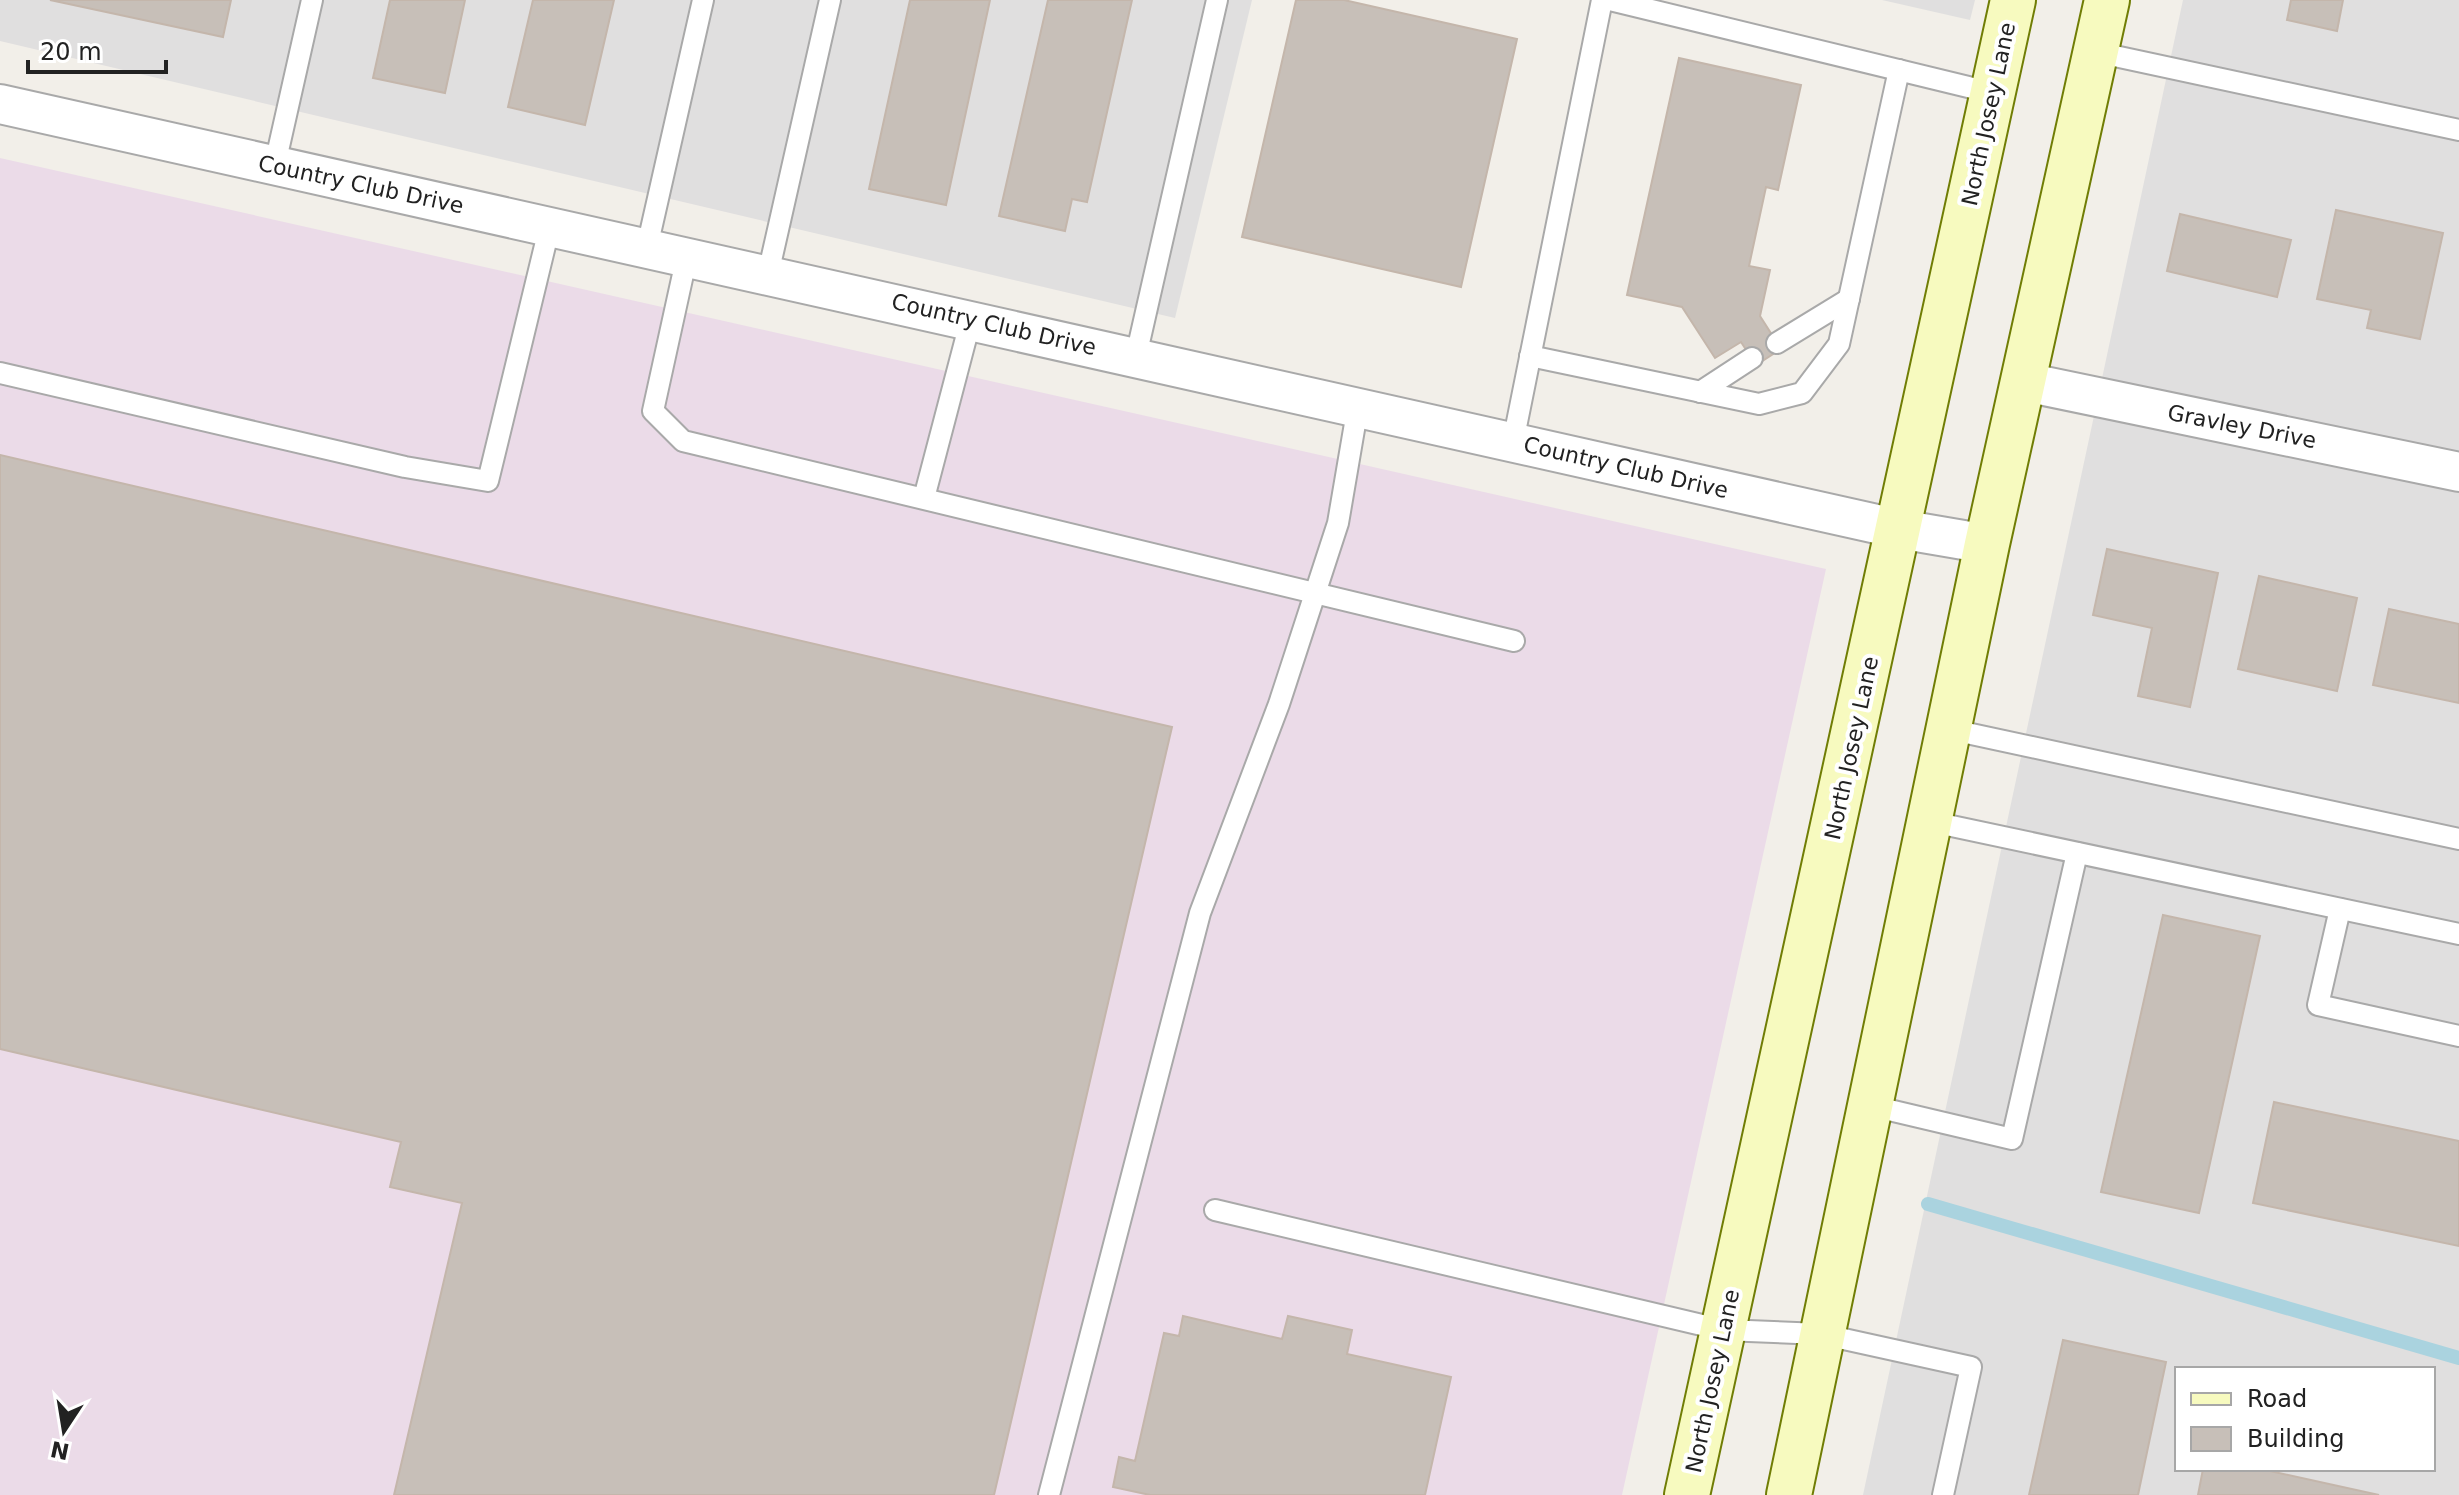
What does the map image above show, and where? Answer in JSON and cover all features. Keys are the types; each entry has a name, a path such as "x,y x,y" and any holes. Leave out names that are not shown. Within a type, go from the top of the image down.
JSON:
{"main road":[{"name":"North Josey Lane","path":"1687,1495 2013,0"},
{"path":"1789,1495 1928,821 2107,0"}],"street":[{"name":"Country Club Drive","path":"0,104 1899,529 1987,544"},
{"name":"Gravley Drive","path":"2025,382 2459,472"}],"lane":[{"path":"275,164 312,0"},
{"path":"647,247 703,0"},
{"path":"768,274 830,0"},
{"path":"1136,356 1217,0"},
{"path":"1513,442 1602,0"},
{"path":"1610,0 1993,93"},
{"path":"2096,52 2459,130"},
{"path":"1530,356 1759,404 1802,393 1839,344 1899,70"},
{"path":"0,373 405,467 488,481 550,225"},
{"path":"687,256 653,411 683,441 1514,641"},
{"path":"1777,343 1849,299"},
{"path":"924,498 971,319"},
{"path":"1700,392 1752,358"},
{"path":"1049,1495 1200,913 1279,704 1338,523 1358,406"},
{"path":"1948,729 2459,839"},
{"path":"1928,821 2459,934"},
{"path":"1868,1105 2012,1139 2077,853"},
{"path":"2340,909 2318,1005 2459,1036"},
{"path":"1215,1210 1723,1330 1821,1334 1971,1367 1943,1495"}],"shaded area":[{"path":"0,0 1252,0 1175,318 0,41"},
{"path":"1882,0 1975,0 1970,20"},
{"path":"2183,0 2459,0 2459,1495 1863,1495"},
{"path":"0,158 1826,569 1622,1495 0,1495"}],"building":[{"path":"50,0 231,0 223,37"},
{"path":"390,0 465,0 445,93 373,78"},
{"path":"533,0 614,0 585,125 508,107"},
{"path":"910,0 990,0 946,205 869,189"},
{"path":"1048,0 1132,0 1087,202 1072,199 1065,231 999,216"},
{"path":"1296,0 1344,0 1517,39 1461,287 1242,237"},
{"path":"2291,0 2343,0 2337,31 2287,20"},
{"path":"1679,58 1801,85 1778,190 1766,187 1749,266 1770,270 1760,316 1781,349 1756,365 1741,342 1715,358 1682,307 1627,295"},
{"path":"2336,210 2443,233 2420,339 2367,328 2371,310 2317,299"},
{"path":"2180,214 2291,240 2277,297 2167,271"},
{"path":"0,455 1172,727 994,1495 394,1495 462,1203 390,1187 401,1142 0,1049"},
{"path":"2107,549 2218,573 2190,707 2138,696 2152,628 2093,615"},
{"path":"2259,576 2357,598 2337,691 2238,669"},
{"path":"2389,609 2459,624 2459,703 2373,685"},
{"path":"2163,915 2260,936 2199,1213 2101,1192"},
{"path":"2274,1102 2459,1141 2459,1246 2253,1203"},
{"path":"1183,1316 1282,1339 1288,1316 1352,1330 1347,1354 1451,1377 1425,1495 1150,1495 1113,1487 1119,1457 1135,1461 1164,1333 1179,1336"},
{"path":"2063,1340 2166,1362 2138,1495 2029,1495"},
{"path":"2203,1471 2270,1471 2379,1495 2198,1495"}],"waterway":[{"path":"1928,1204 2459,1358"}]}
